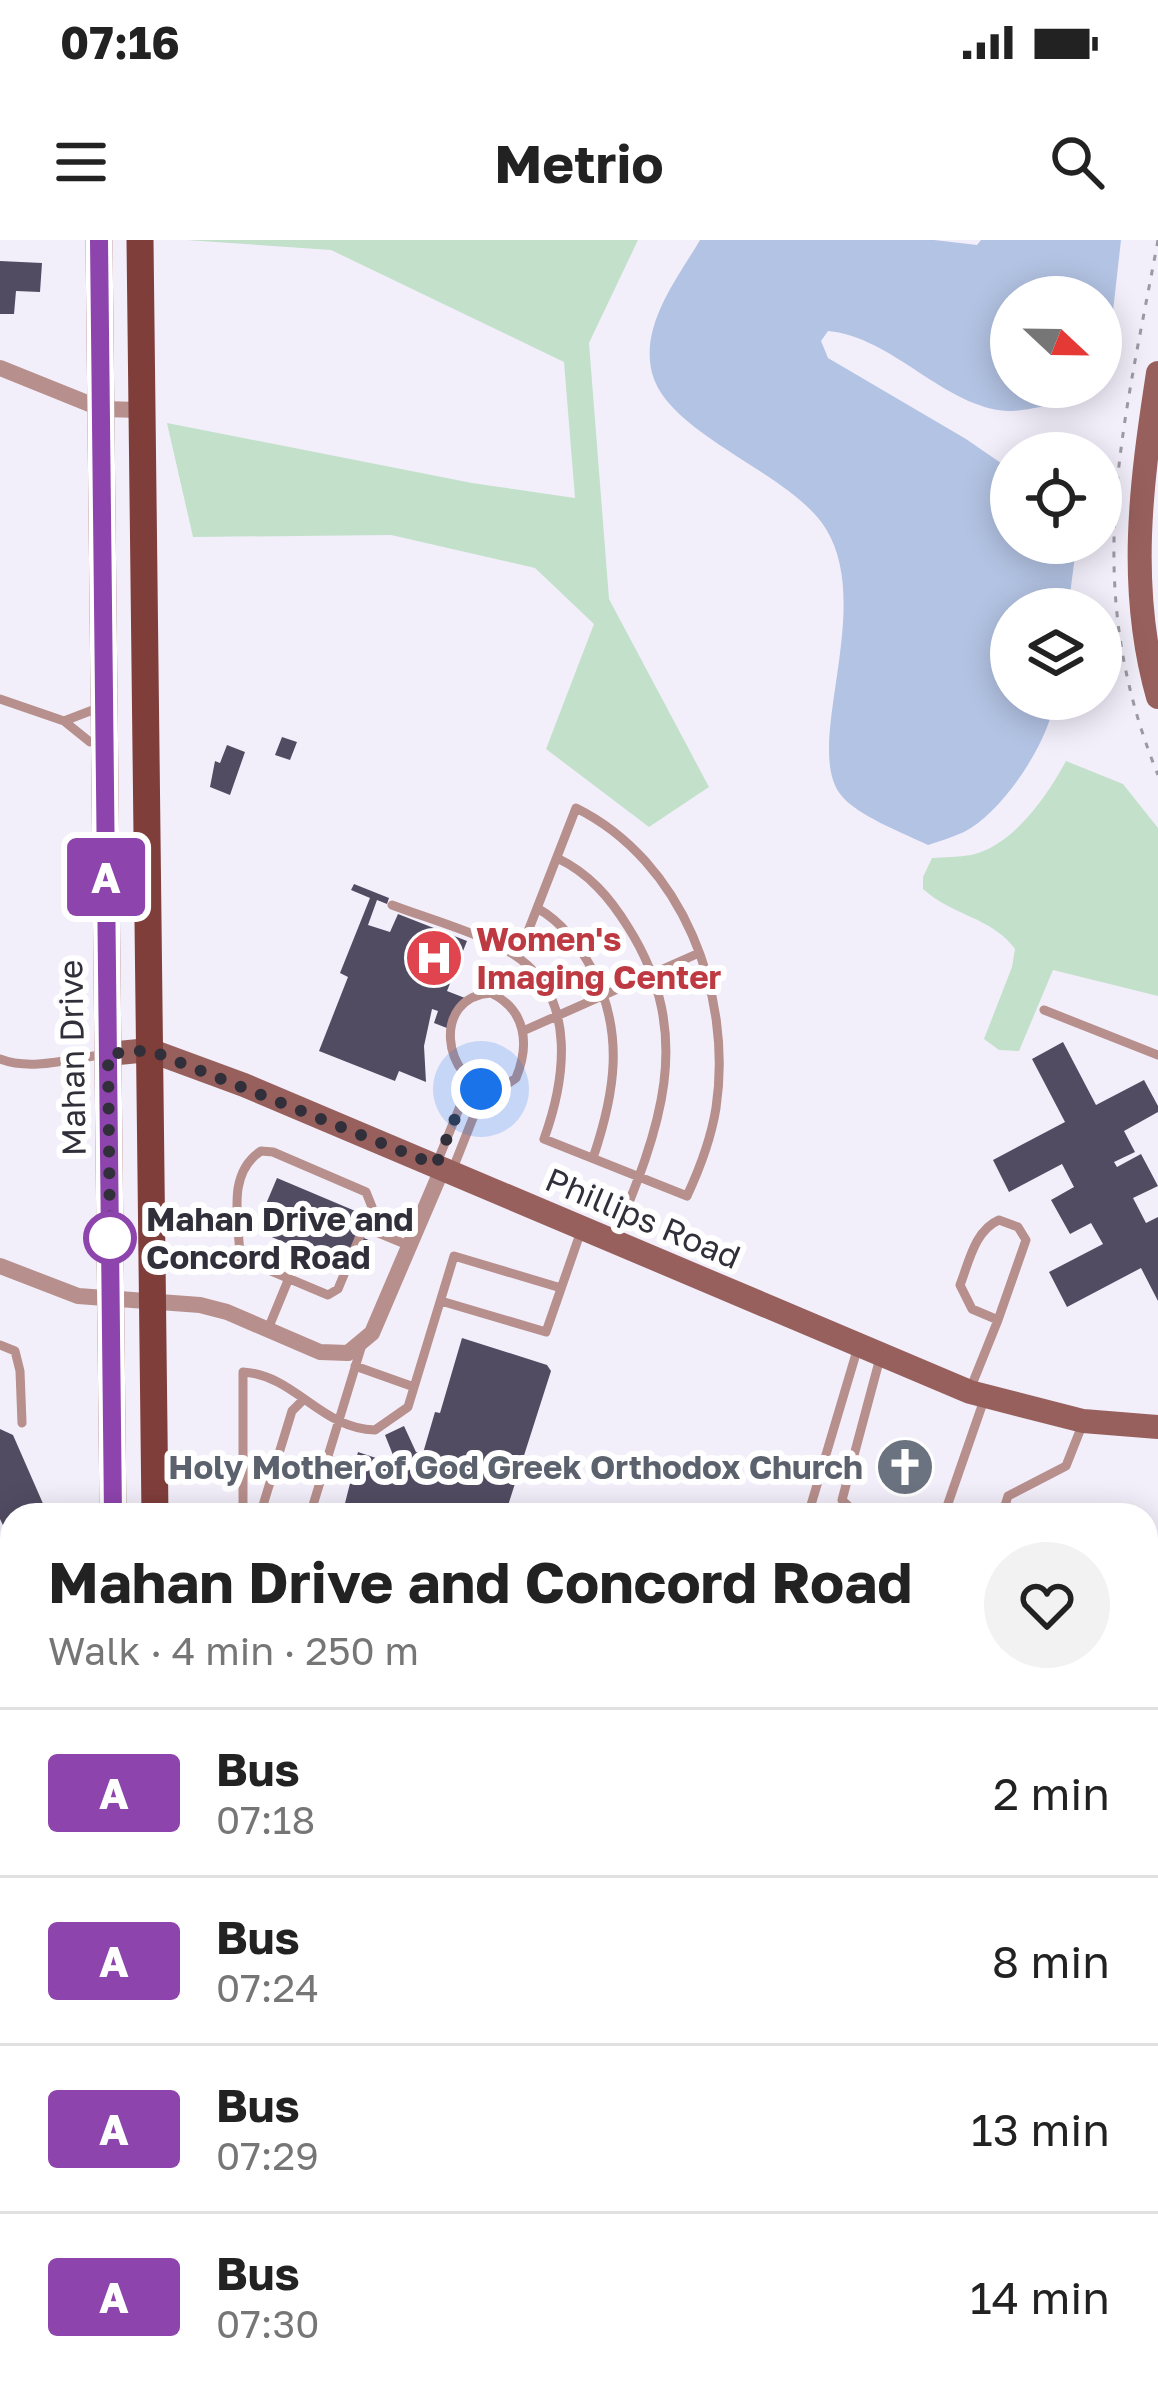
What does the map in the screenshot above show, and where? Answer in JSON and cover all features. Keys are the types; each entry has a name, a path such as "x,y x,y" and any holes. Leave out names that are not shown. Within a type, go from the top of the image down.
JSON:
{"main road":[{"name":"Mahan Drive","path":"99,240 113,1503"},
{"path":"140,240 155,1503"},
{"path":"106,739 145,732"}],"street":[{"path":"0,368 102,409 141,410"},
{"path":"1158,373 1141,482 1137,556 1139,610 1158,697"},
{"name":"Phillips Road","path":"108,1054 149,1050 444,1168 977,1394 1084,1421 1157,1424"},
{"path":"0,1266 63,1292 200,1305 334,1355 362,1345 372,1333 444,1168"}],"lane":[{"path":"0,698 64,722 90,742 106,739"},
{"path":"64,722 105,704"},
{"path":"392,905 518,957 541,981 556,1016 563,1069 544,1139 687,1196 710,1134 718,1052 716,1022 699,953 673,899 633,846 576,808 518,957"},
{"path":"557,858 588,877 607,897 652,974 664,1018 668,1061 660,1119 614,1242"},
{"path":"537,908 576,942 603,996 614,1032 606,1119 593,1158"},
{"path":"523,1031 699,953"},
{"path":"491,992 514,1010 523,1031 524,1054 516,1078 494,1093 470,1082 450,1047 450,1032 465,1001 491,992"},
{"path":"1044,1010 1158,1055"},
{"path":"0,1059 12,1064 42,1063 108,1054"},
{"path":"444,1168 470,1082"},
{"path":"444,1168 484,1090"},
{"path":"260,1151 273,1152 366,1192 372,1208 338,1289 328,1295 289,1278 240,1258 237,1177 248,1159 260,1151"},
{"path":"947,1503 998,1319 1026,1240 1018,1227 1000,1220 980,1236 960,1285 972,1309 998,1319"},
{"path":"364,1227 410,1246"},
{"path":"441,1301 546,1332 582,1228"},
{"path":"243,1503 243,1372 260,1373 291,1387 339,1421 375,1430 409,1407 454,1256 561,1288"},
{"path":"268,1330 289,1278"},
{"path":"0,1345 15,1351 22,1423"},
{"path":"314,1503 362,1345"},
{"path":"812,1503 869,1351"},
{"path":"845,1503 842,1500 869,1351"},
{"path":"355,1366 414,1388"},
{"path":"264,1503 292,1411 304,1400"},
{"path":"1005,1503 1007,1496 1066,1466 1084,1421"}],"green space":[{"path":"186,240 638,240 589,343 609,599 709,787 649,827 546,749 594,624 535,568 391,535 193,537 167,423 472,483 575,498 564,362 331,250"},
{"path":"1066,761 1123,784 1158,828 1158,996 1053,970 1019,1051 999,1050 984,1039 1015,949 995,930 934,898 923,889 923,877 932,858 971,855 1015,831"}],"water":[{"path":"700,240 934,240 977,245 981,240 1121,240 1117,276 990,276 990,408 962,398 852,336 828,331 821,341 828,358 990,456 990,564 1074,564 1071,588 990,588 990,720 1050,720 1022,774 994,809 964,832 928,845 869,817 841,795 831,773 829,744 842,636 839,561 826,529 809,509 705,435 663,395 652,373 651,337 672,287"}],"building":[{"path":"0,261 42,263 40,292 16,291 14,314 0,314"},
{"path":"282,737 297,742 290,760 275,755"},
{"path":"227,745 245,752 230,795 210,787 215,761 220,763"},
{"path":"354,884 389,898 387,904 377,900 368,925 390,932 398,914 467,941 447,991 465,998 452,1030 434,1023 438,1011 432,1009 424,1046 426,1082 399,1071 395,1081 319,1051 348,977 340,973 370,898 351,890"},
{"path":"1063,1042 1096,1105 1144,1080 1158,1106 1158,1112 1124,1131 1135,1152 1114,1162 1117,1167 1141,1154 1158,1186 1133,1198 1146,1223 1158,1217 1158,1301 1141,1268 1067,1307 1049,1272 1103,1244 1091,1223 1070,1234 1051,1200 1074,1187 1062,1164 1009,1192 993,1160 1065,1122 1032,1059"},
{"path":"277,1178 360,1213 352,1233 371,1241 364,1260 344,1252 338,1265 255,1230"},
{"path":"462,1338 547,1365 551,1371 509,1503 345,1503 358,1452 397,1465 385,1435 404,1426 416,1452 423,1453 435,1412 440,1413"},
{"path":"0,1429 13,1435 43,1503 0,1503"}],"bus line":[{"name":"A","path":"99,240 113,1503"}],"place":[{"name":"Women's Imaging Center","path":"434,958"},
{"name":"Mahan Drive and Concord Road","path":"110,1238"},
{"name":"Holy Mother of God Greek Orthodox Church","path":"905,1467"}],"route":[{"path":"110,1238 108,1054 149,1050 436,1165 470,1082 481,1089"}]}
